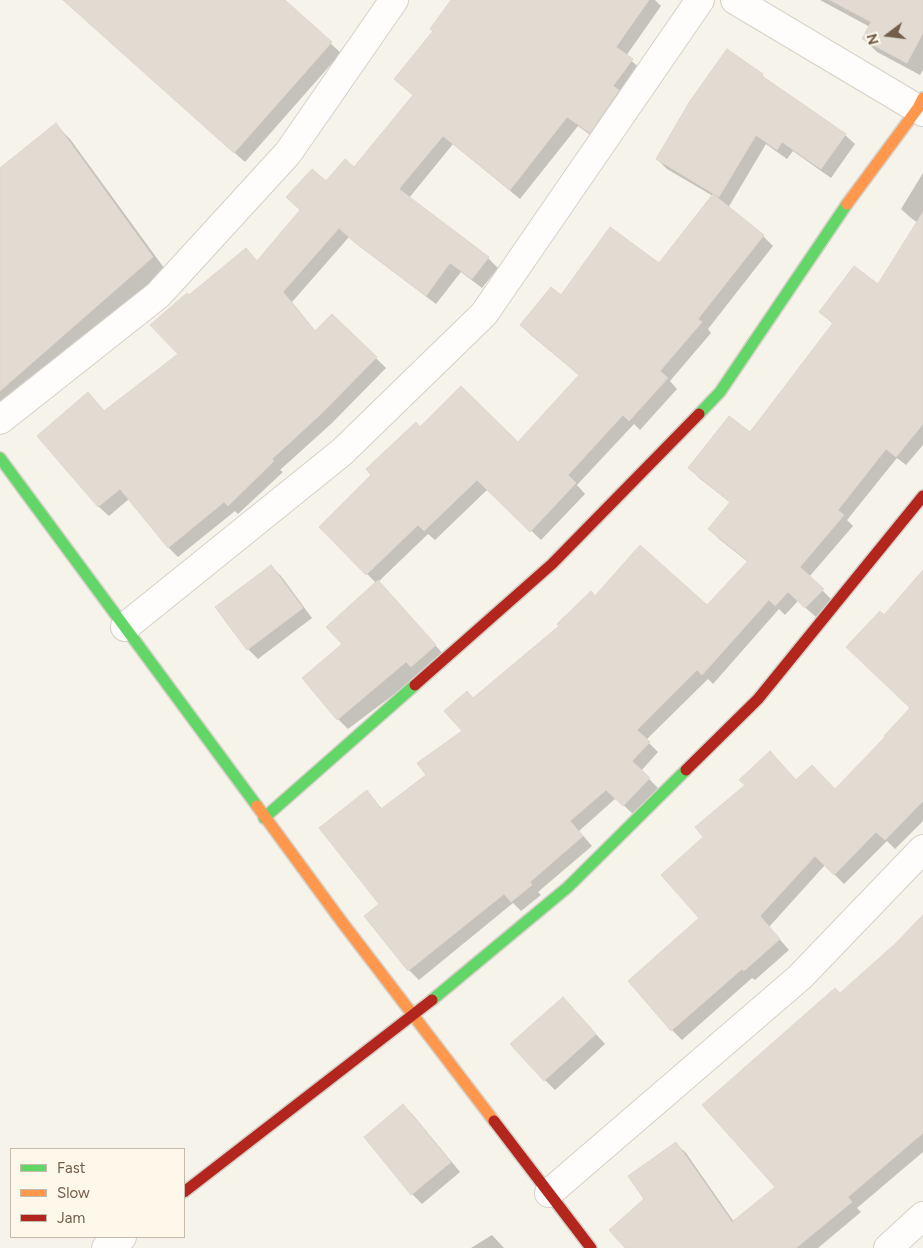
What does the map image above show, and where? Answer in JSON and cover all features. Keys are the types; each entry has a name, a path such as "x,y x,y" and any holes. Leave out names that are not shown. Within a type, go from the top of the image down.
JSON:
{"street":[{"path":"0,420 158,296 288,152 394,0"},
{"path":"125,628 342,452 484,314 700,0"},
{"path":"264,818 552,564 720,392 839,215 921,106 735,0"},
{"path":"0,458 264,818 591,1248"},
{"path":"185,1191 413,1016 568,887 758,699 923,496"},
{"path":"549,1193 800,976 923,849"},
{"path":"888,1248 923,1216"},
{"path":"106,1248 121,1238"}],"building":[{"path":"63,0 285,0 332,42 234,153"},
{"path":"451,0 649,0 616,47 633,59 613,86 619,90 590,133 567,117 510,190 443,136 399,189 489,257 472,279 450,263 426,296 354,242 339,228 283,292 315,331 332,314 377,357 322,413 272,459 274,461 228,506 224,502 168,548 120,489 98,507 37,436 88,392 104,411 178,354 150,325 187,293 189,295 246,248 257,261 300,210 286,197 312,169 326,181 345,159 354,167 413,95 394,79 433,31 430,29"},
{"path":"830,0 923,0 923,33 907,63 862,39 871,22"},
{"path":"727,49 763,74 762,76 846,134 821,169 782,142 777,150 756,135 719,197 656,159 690,101"},
{"path":"56,123 153,257 0,391 0,168"},
{"path":"713,194 764,235 698,319 702,322 660,371 668,378 629,421 623,415 568,475 576,483 530,532 477,480 424,531 418,525 366,575 319,527 371,475 366,469 416,422 420,427 461,386 518,442 579,375 520,325 551,287 561,295 610,227 659,263"},
{"path":"923,212 923,424 896,457 886,449 838,510 844,515 800,567 824,589 805,608 788,592 775,606 769,600 702,675 697,670 637,730 650,742 632,761 650,778 623,806 606,790 570,821 583,836 530,882 532,885 511,902 504,894 408,971 364,916 379,904 319,828 367,790 381,809 426,775 417,763 462,731 444,711 467,691 473,698 559,626 557,624 591,591 595,596 640,545 707,605 748,561 708,529 730,502 688,468 729,416 750,432 833,323 819,312 854,266 878,284"},
{"path":"271,565 303,608 247,650 215,607"},
{"path":"923,570 923,801 885,840 876,832 834,875 815,856 760,916 780,939 744,971 742,969 671,1031 628,981 699,918 661,875 703,837 695,827 745,785 739,780 770,751 796,780 812,765 835,789 910,708 846,647 880,611 884,615"},
{"path":"378,580 436,645 411,667 406,662 337,720 302,678 342,644 326,627"},
{"path":"923,915 923,1133 848,1197 852,1202 796,1248 625,1248 609,1230 644,1199 628,1176 676,1142 732,1222 775,1187 702,1105 835,988 840,993 896,943"},
{"path":"563,997 596,1034 544,1081 510,1044"},
{"path":"403,1104 451,1162 411,1195 364,1137"}],"traffic: fast":[{"path":"699,414 720,392 847,204"},
{"path":"0,458 257,806"},
{"path":"264,818 415,685"},
{"path":"432,1000 568,887 686,770"}],"traffic: slow":[{"path":"847,204 918,108 923,98"},
{"path":"257,806 342,922 494,1121"}],"traffic: jam":[{"path":"415,685 552,564 699,414"},
{"path":"686,770 758,699 923,496"},
{"path":"185,1191 432,1000"},
{"path":"494,1121 591,1248"}]}
